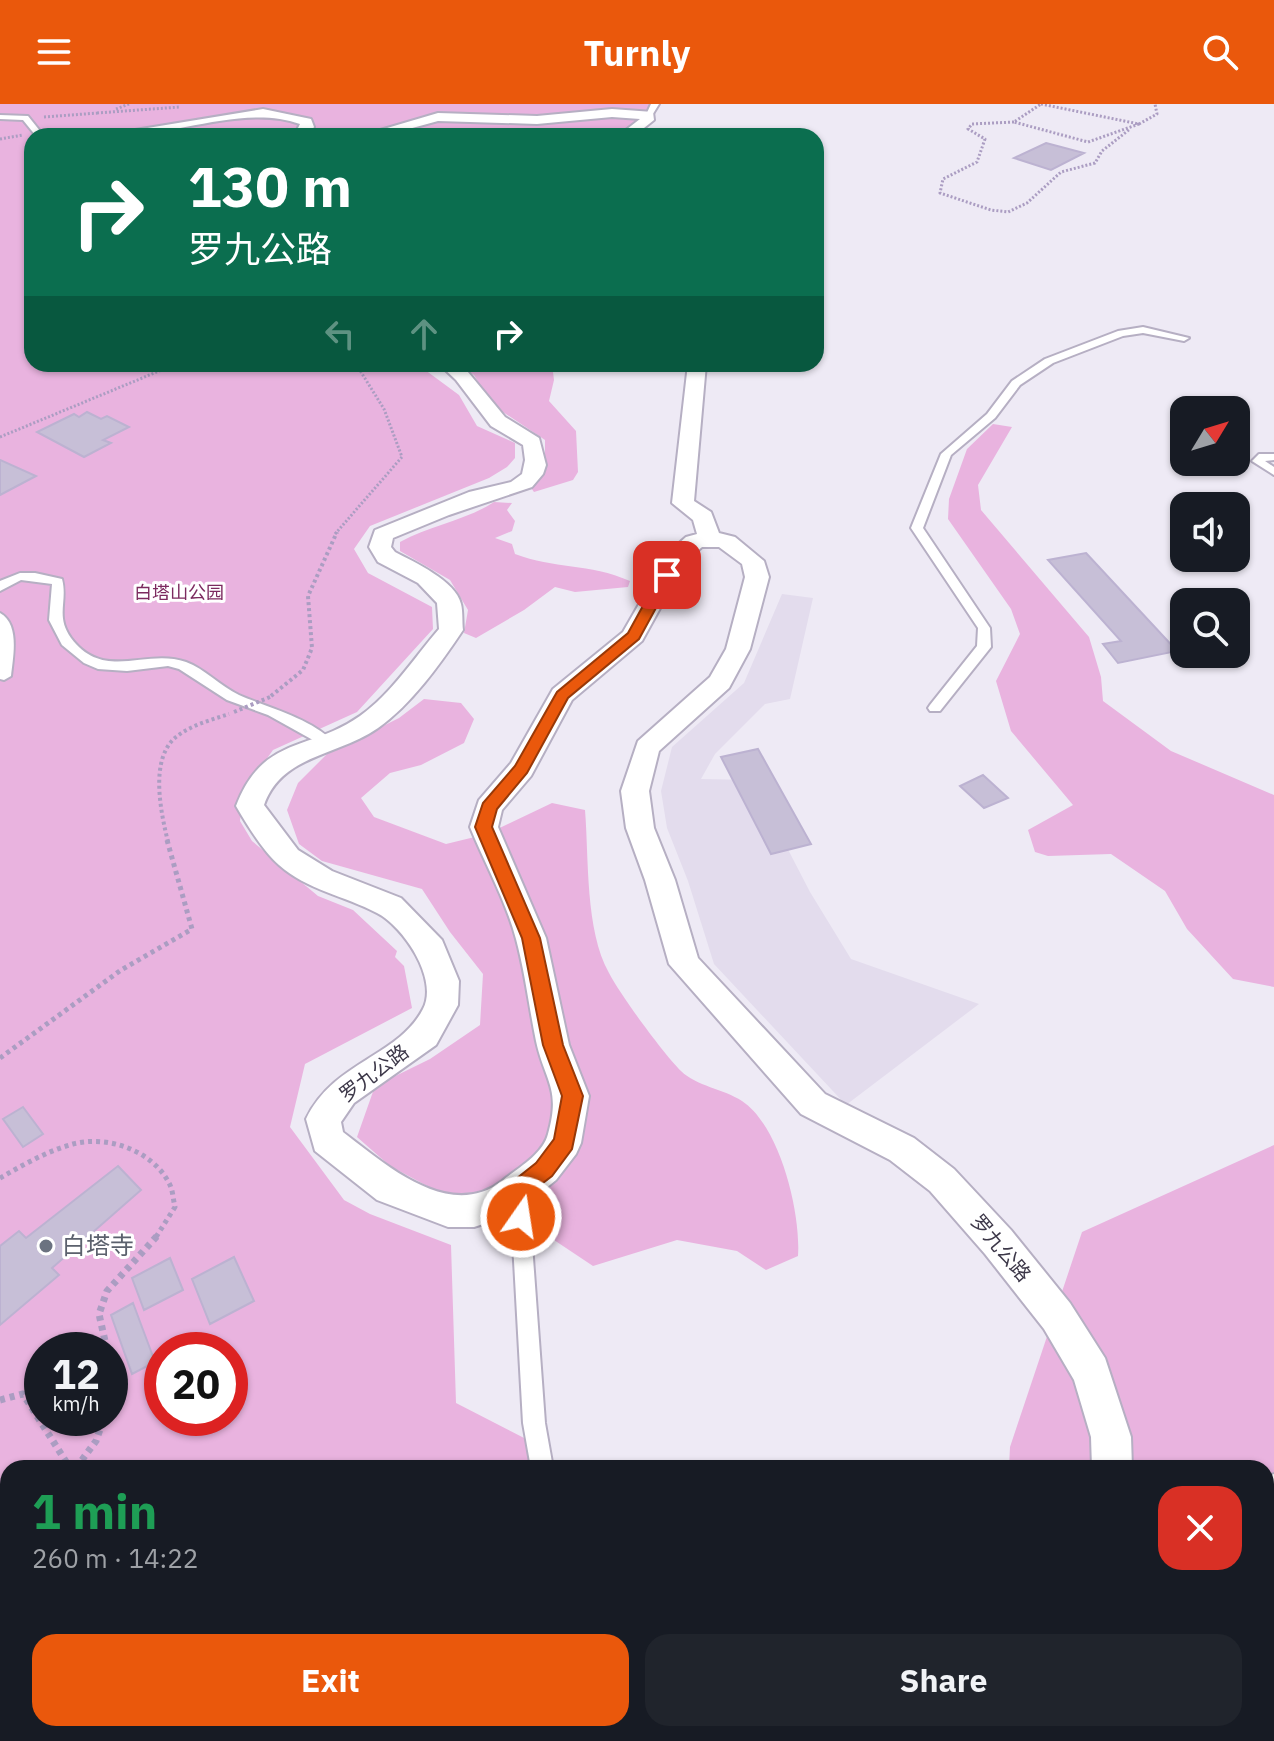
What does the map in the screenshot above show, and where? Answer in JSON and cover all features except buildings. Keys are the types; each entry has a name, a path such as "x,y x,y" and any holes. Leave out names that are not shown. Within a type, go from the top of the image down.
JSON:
{"street":[{"path":"397,128 438,117 537,120 652,110"},
{"path":"636,128 647,120 652,110"},
{"path":"166,128 251,111 294,116 306,122 306,128"},
{"name":"罗九公路","path":"457,372 475,387 496,420 532,442 536,457 530,479 514,488 480,496 405,523 383,535 380,547 386,557 426,578 449,601 451,630 402,690 368,723 278,764 254,787 250,806 288,857 322,879 391,906 431,948 443,981 442,1005 425,1036 342,1093 323,1119 327,1140 390,1189 448,1211 474,1211 501,1203 544,1169 564,1143 572,1096 553,1045 531,938 484,827 489,807 521,769 562,695 633,636 677,557 694,542 709,538 727,542 753,561 757,577 738,649 720,682 647,747 635,791 640,828 660,880 684,964 813,1104 902,1149 942,1180 998,1242 1057,1316 1091,1372 1111,1437 1112,1460"},
{"path":"696,372 683,503 703,517 709,538"}],"lane":[{"path":"0,117 19,116 34,128"},
{"path":"935,708 984,647 984,628 917,528 946,454 991,416 1016,383 1049,361 1121,333 1143,330 1184,338"},
{"path":"1274,457 1263,456 1258,461 1274,472"},
{"path":"0,587 14,577 27,575 58,582 55,620 67,642 89,660 98,665 127,667 168,662 184,666 232,697 273,712 325,741"},
{"path":"0,617 8,640 4,676"},
{"path":"519,1189 534,1423 541,1460"}],"path":[{"path":"97,113 129,104"},
{"path":"1014,122 1041,104 1139,124"},
{"path":"1130,129 1088,142 1014,122 972,124 968,129 985,139 977,162 943,179 940,193 991,210 1008,212 1027,203 1061,172 1095,163 1102,151 1130,129 1157,114 1155,104"},
{"path":"28,121 56,115 182,107"},
{"path":"0,437 159,372"},
{"path":"0,1058 121,970 192,929 169,855 161,764 170,744 182,735 270,697 303,670 312,648 308,596 335,534 402,457 402,446 363,372"},
{"path":"0,1178 75,1143 103,1141 126,1146 146,1158 169,1184 175,1207 160,1232 107,1291 99,1314 103,1332"},
{"path":"0,1400 23,1394 68,1460"},
{"path":"80,1460 98,1436"}],"shaded area":[{"path":"782,594 813,598 790,699 765,704 715,754 701,779 752,780 810,892 851,959 979,1004 846,1105 714,964 688,881 667,828 661,791 672,747 744,683"}],"green space":[{"name":"白塔山公园","path":"0,104 659,104 639,128 24,128 24,372 428,372 459,395 477,426 515,443 515,458 489,478 370,526 354,549 368,573 432,607 433,629 357,712 273,750 243,792 240,821 252,841 318,896 353,910 397,951 395,957 404,966 412,1008 305,1064 290,1127 344,1200 370,1214 451,1245 456,1403 528,1440 531,1460 0,1460"},
{"path":"470,372 553,372 549,401 576,431 578,472 573,480 534,492 529,485 545,469 545,440 491,404"},
{"path":"993,424 1012,427 978,485 981,510 1089,637 1101,677 1103,701 1171,751 1274,795 1274,987 1233,979 1187,929 1165,891 1111,854 1048,856 1035,852 1028,830 1073,805 1011,731 996,681 1020,634 1011,609 948,519 949,499 967,449"},
{"path":"494,502 512,503 507,510 515,521 512,531 495,538 512,544 515,554 615,575 630,581 628,587 575,592 555,587 524,610 476,638 464,633 468,610 450,580 400,551 400,542"},
{"path":"424,699 461,703 474,719 464,743 421,765 390,773 361,798 374,817 446,844 487,834 552,803 585,810 592,915 601,956 609,973 643,1024 681,1071 742,1101 767,1130 792,1195 798,1256 766,1270 737,1251 677,1240 593,1266 545,1234 532,1190 442,1194 390,1166 357,1137 375,1086 430,1059 480,1025 483,974 422,889 322,861 299,844 287,810 298,783 327,754 399,718"},
{"path":"1274,1145 1274,1460 1009,1460 1010,1447 1082,1232"}],"place":[{"name":"白塔寺","path":"46,1246"}],"route":[{"path":"521,1217 519,1189 544,1169 564,1143 572,1096 553,1045 531,938 484,827 489,807 521,769 562,695 633,636 667,575"}]}
